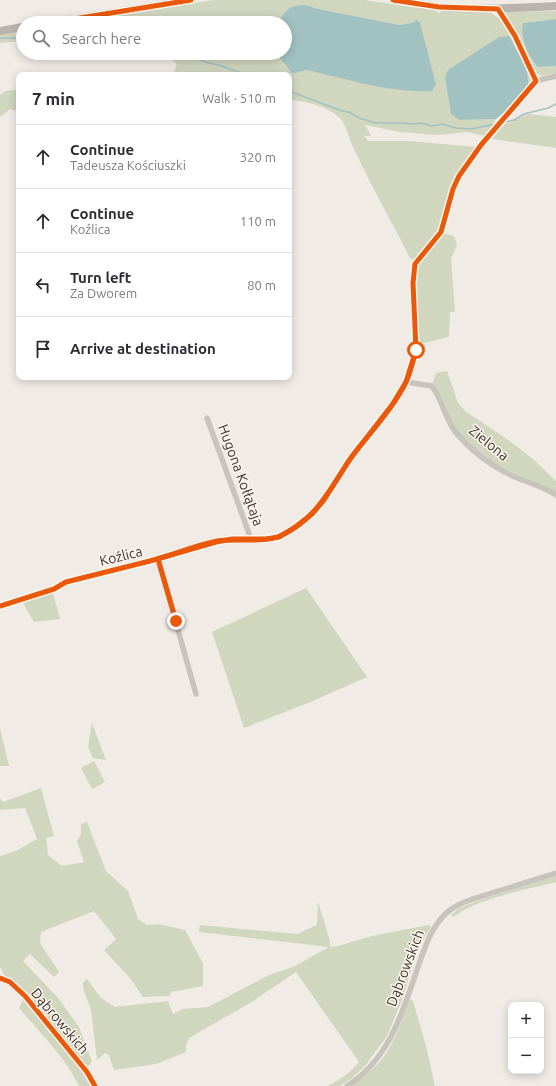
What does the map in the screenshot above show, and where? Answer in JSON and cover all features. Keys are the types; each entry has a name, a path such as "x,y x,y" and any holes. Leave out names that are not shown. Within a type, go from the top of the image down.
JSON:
{"street":[{"path":"90,16 191,0"},
{"path":"393,0 439,6 498,9 556,6"},
{"path":"498,9 515,36 536,81 556,76"},
{"path":"0,31 16,28"},
{"name":"Koźlica","path":"0,606 54,589 66,582 158,559 216,542 232,539 266,539 279,537 312,514 324,500 350,459 392,405 406,382 416,350 413,282 415,264 441,232 453,189 481,145 536,81"},
{"name":"Zielona","path":"406,382 432,386 454,429 466,443 492,465 556,495"},
{"name":"Hugona Kołłątaja","path":"208,418 212,433 251,539"},
{"path":"158,559 196,694"},
{"name":"Dąbrowskich","path":"347,1086 356,1081 378,1060 398,1025 427,940 436,926 450,910 471,900 556,873"},
{"name":"Dąbrowskich","path":"0,978 10,982 25,996 96,1085"}],"green space":[{"path":"213,0 364,0 436,10 438,13 445,10 490,12 504,22 529,70 531,82 529,89 445,78 451,114 459,120 496,119 485,136 467,132 437,135 400,132 365,125 371,136 364,136 368,141 410,141 476,147 449,193 438,232 416,261 410,258 352,146 346,128 340,118 322,107 292,100 292,72 174,72 177,64 172,60 292,60 292,16 116,16"},
{"path":"556,11 556,19 523,23 538,67 556,66 556,73 542,76 536,73 520,39 505,14 507,12"},
{"path":"16,32 16,42 0,43 0,35"},
{"path":"16,90 16,111 10,109 0,117 0,95 6,91"},
{"path":"528,114 556,117 556,148 492,139 505,124"},
{"path":"443,233 454,236 457,245 451,259 455,312 450,312 449,337 420,344 416,282 419,263"},
{"path":"447,371 458,403 465,411 504,437 533,459 556,481 556,493 517,475 492,461 469,444 459,434 448,417 432,385 436,373"},
{"path":"306,588 367,677 308,703 244,728 212,632"},
{"path":"53,593 60,619 34,622 23,603"},
{"path":"92,723 106,760 93,758 88,747"},
{"path":"0,728 9,766 0,766"},
{"path":"94,761 105,782 92,789 81,768"},
{"path":"41,788 54,836 46,838 48,855 62,866 84,862 77,841 81,834 81,824 87,822 106,871 128,891 138,919 147,925 159,924 185,930 203,963 203,986 171,992 170,996 143,997 130,978 104,950 116,939 94,911 41,932 40,943 59,972 54,977 30,954 23,961 59,999 79,1027 92,1062 87,1067 25,991 4,975 0,967 0,856 16,851 37,839 25,808 0,810 0,798 3,802"},
{"path":"556,876 556,882 502,895 464,910 453,917 451,915 459,908 480,900"},
{"path":"318,902 330,941 330,947 372,936 429,925 431,927 418,948 402,1000 387,1036 365,1066 351,1079 340,1086 327,1086 344,1076 359,1062 296,972 250,1003 189,1038 186,1046 186,1052 156,1064 114,1070 109,1055 105,1053 97,1060 91,1010 83,988 83,983 87,979 101,998 115,1007 168,1001 173,1014 183,1009 208,1007 269,975 293,967 329,947 199,932 200,925 297,934 317,925"},
{"path":"410,999 413,1001 426,1046 435,1086 349,1086 372,1070 383,1058 395,1037"},
{"path":"23,1000 81,1070 90,1086 79,1086 60,1056 19,1008"}],"water":[{"path":"300,5 399,25 412,23 417,20 420,23 436,84 432,91 410,91 386,88 306,70 292,73 282,60 292,60 292,16 282,16 288,9"},
{"path":"556,19 556,66 538,67 531,58 524,41 522,29 523,23"},
{"path":"509,36 527,70 529,89 515,104 496,119 459,120 451,114 445,78 448,70 499,37"}],"waterway":[{"path":"0,38 16,38"},
{"path":"200,60 238,72"},
{"path":"292,92 376,123 421,123 432,126 442,124 456,128 471,129 496,124"},
{"path":"505,122 514,120 524,114 548,108 556,104"}],"cycle path":[{"path":"92,16 191,0"},
{"path":"0,606 54,589 66,582 150,561 216,542 232,539 266,539 279,537 312,514 324,500 350,459 392,405 406,382 416,350 413,283 415,264 441,232 453,189 459,176 481,145 536,81 515,36 498,9 439,7 393,0"},
{"path":"0,978 10,982 25,996 87,1072 95,1086"}],"route":[{"path":"176,621 158,559 216,542 232,539 266,539 279,537 312,514 324,500 350,459 392,405 406,382 416,350"}]}
